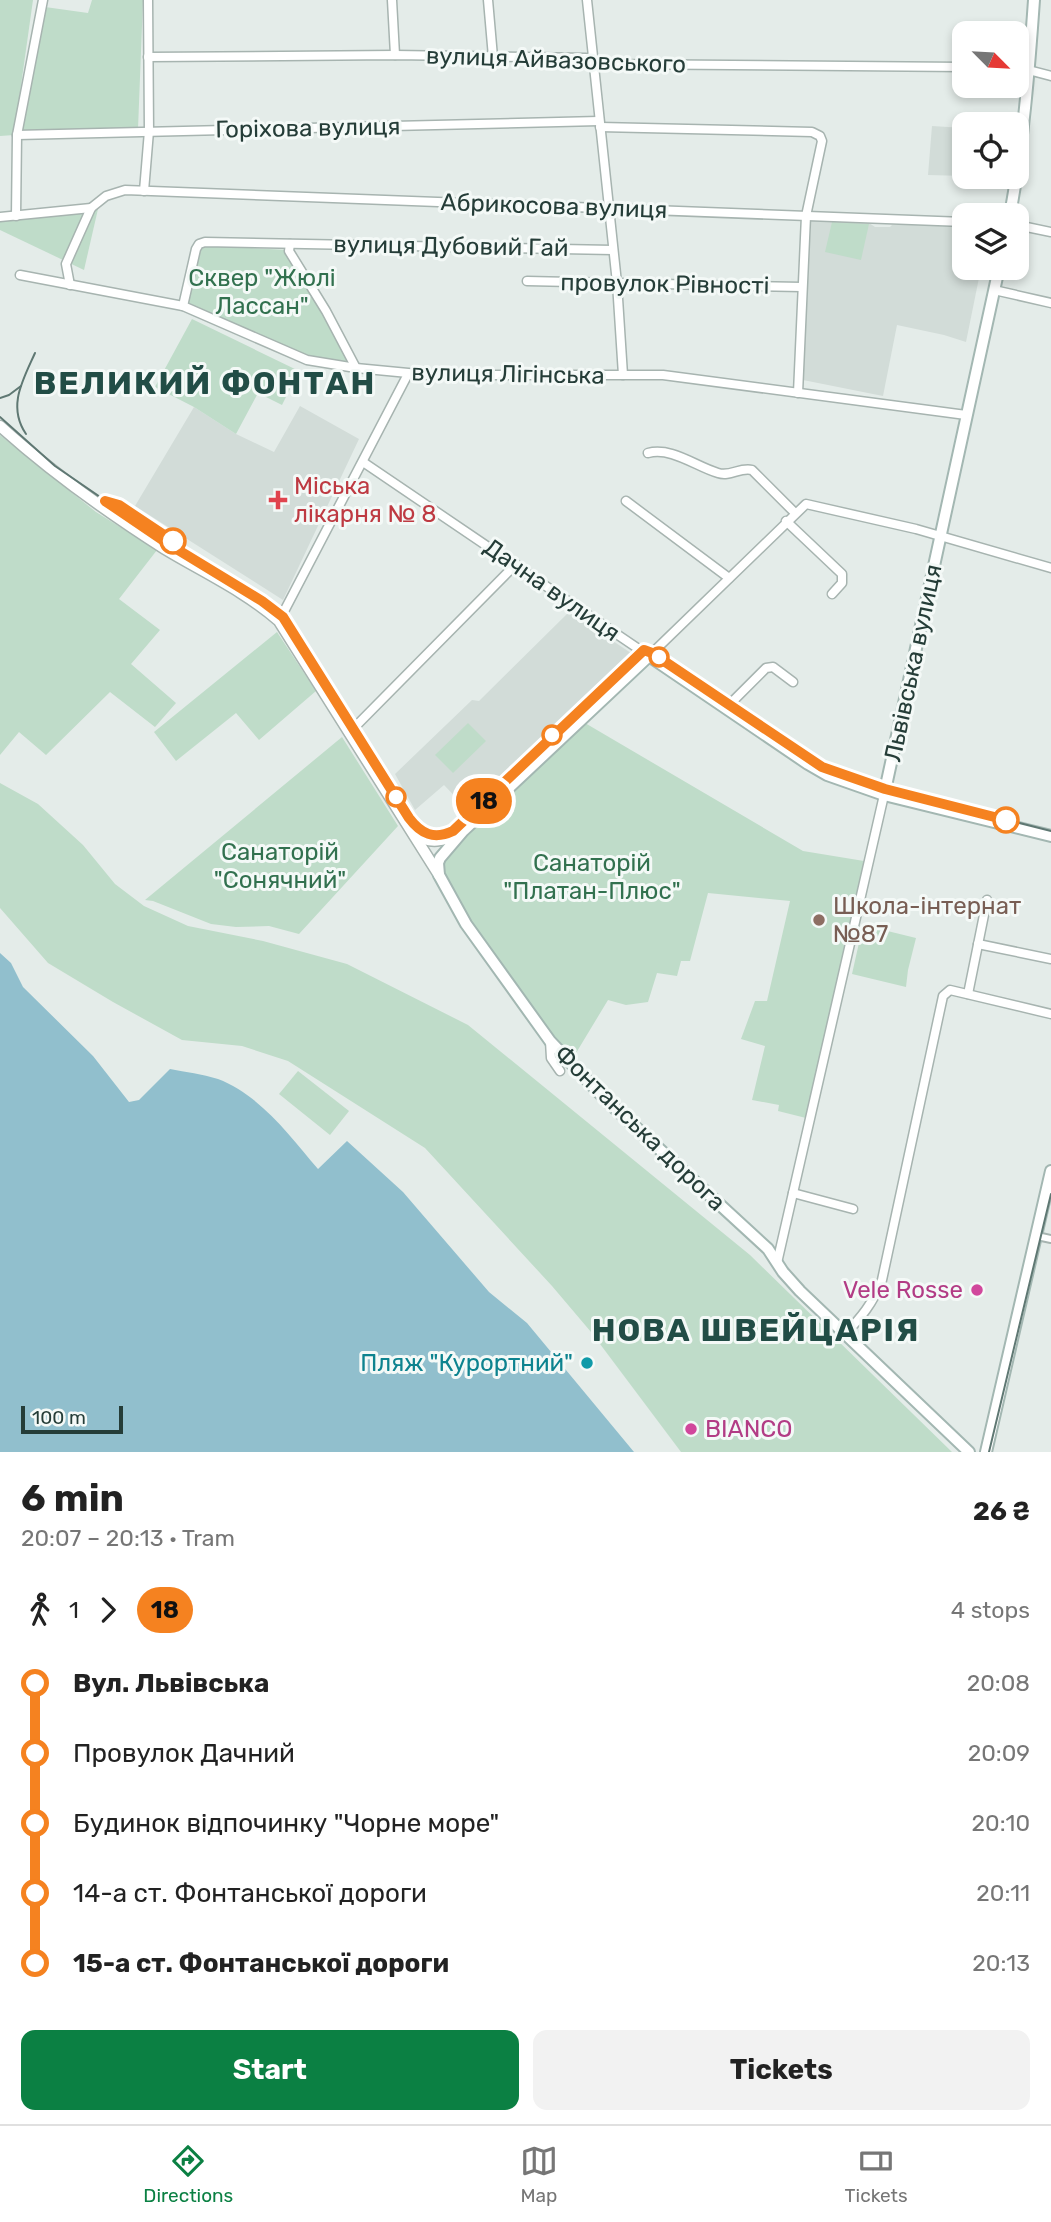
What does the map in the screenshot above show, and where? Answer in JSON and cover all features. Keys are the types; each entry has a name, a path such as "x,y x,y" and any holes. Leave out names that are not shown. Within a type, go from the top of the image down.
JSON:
{"main road":[{"path":"1029,71 1034,0"},
{"path":"1012,203 1026,98"},
{"name":"Львівська вулиця","path":"884,795 996,280"},
{"path":"439,875 437,869 440,858 463,831 649,656"},
{"name":"Дачна вулиця","path":"649,656 827,775 884,795 1051,836"},
{"name":"Фонтанська дорога","path":"439,875 466,924 550,1041 606,1100 768,1248 789,1280 968,1451"},
{"path":"968,1451 986,1450 1051,1171"}],"street":[{"path":"16,216 17,135 43,0"},
{"path":"144,191 149,131 148,0"},
{"path":"393,0 395,55"},
{"path":"488,0 493,57"},
{"path":"587,0 617,283 623,375"},
{"name":"вулиця Айвазовського","path":"148,57 395,55 586,58 603,64 952,67"},
{"path":"1029,71 1051,76"},
{"name":"Горіхова вулиця","path":"17,135 599,124 813,132 818,134 822,141 806,216"},
{"name":"Абрикосова вулиця","path":"91,208 106,196 125,190 952,222"},
{"path":"0,217 91,208"},
{"path":"70,285 66,264 91,208"},
{"path":"798,393 806,216"},
{"path":"1029,227 1051,232"},
{"name":"вулиця Дубовий Гай","path":"183,306 196,249 202,242 613,250"},
{"path":"290,244 289,251 326,311 356,369"},
{"name":"вулиця Лігінська","path":"20,275 183,306 307,360 356,369 408,374 663,375 966,415"},
{"name":"провулок Рівності","path":"527,281 802,287"},
{"path":"994,289 1051,303"},
{"path":"279,621 408,374"},
{"name":"Фонтанська дорога","path":"0,426 52,471 163,547 253,600 279,621 439,875"},
{"path":"648,453 661,450 722,474 745,468 752,470 795,513"},
{"name":"Дачна вулиця","path":"363,462 649,656"},
{"path":"626,501 729,578"},
{"path":"649,656 803,505 941,536 1051,568"},
{"path":"786,522 842,574 842,583 832,594"},
{"path":"349,733 516,564"},
{"path":"726,708 766,668 773,667 793,682"},
{"name":"Львівська вулиця","path":"777,1263 884,795"},
{"path":"410,829 418,837 431,841 446,840 463,831"},
{"path":"968,994 987,900"},
{"path":"978,944 1051,959"},
{"path":"844,1335 865,1314 882,1280 943,996 950,990 1051,1014"},
{"path":"550,1041 551,1058 560,1071"},
{"path":"793,1193 853,1209"},
{"path":"1037,1236 1051,1239"}],"shaded area":[{"path":"932,126 952,127 952,176 928,175"},
{"path":"811,221 869,223 875,227 952,225 952,280 979,280 966,342 897,325 883,396 803,380"},
{"name":"Міська лікарня № 8","path":"300,406 359,439 283,600 135,506 194,407 236,434 274,452"},
{"path":"569,612 631,653 466,808 444,785 415,810 395,774 472,700 479,701"}],"green space":[{"path":"0,0 33,0 14,135 0,136"},
{"path":"92,0 143,0 138,129 20,133 45,7 88,13"},
{"path":"98,209 84,270 0,230 0,220"},
{"path":"832,222 869,224 861,260 825,252"},
{"name":"Сквер \"Жюлі Лассан\"","path":"197,245 288,250 356,367 307,358 186,306"},
{"path":"192,319 299,371 282,405 258,393 236,434 194,407 155,387"},
{"path":"0,435 96,512 157,550 119,599 160,630 131,664 176,703 155,727 110,692 46,755 19,732 0,755"},
{"path":"277,632 316,691 259,740 236,713 176,761 154,732"},
{"path":"468,723 486,741 453,773 435,755"},
{"name":"Санаторій \"Платан-Плюс\"","path":"585,723 803,851 864,861 806,1118 778,1111 779,1105 752,1100 765,1046 741,1039 755,1001 767,1001 790,901 708,893 690,961 681,961 677,976 657,973 648,1002 626,1005 608,1000 573,1058 564,1051 472,924 440,868 444,858"},
{"name":"Санаторій \"Сонячний\"","path":"342,737 398,826 299,934 269,926 236,927 211,924 145,900"},
{"path":"0,783 38,804 83,845 115,884 144,906 188,926 263,941 347,964 468,1025 750,1255 952,1452 681,1452 591,1332 425,1148 288,1061 242,1046 182,1040 48,963 0,908"},
{"path":"863,925 916,938 906,987 852,974"},
{"path":"298,1071 349,1111 330,1135 279,1094"}],"water":[{"path":"0,953 11,963 23,987 93,1056 129,1102 139,1100 170,1069 188,1072 218,1079 247,1095 285,1130 318,1169 347,1141 403,1192 489,1292 527,1323 634,1452 0,1452"}],"tram line":[{"path":"26,434 20,424 17,403 35,353"},
{"path":"0,398 21,386"},
{"path":"0,417 55,466 170,545 262,601 283,617 409,818 428,834 434,836 453,831 647,650 822,767 885,789 1051,831"},
{"name":"18","path":"173,541 119,505 105,501 283,617 409,818 416,827 431,836 446,835 453,831 644,650 822,767 885,789 1006,820"},
{"path":"989,1452 1051,1194"}],"place":[{"name":"Міська лікарня № 8","path":"278,500"},
{"name":"Школа-інтернат №87","path":"819,920"},
{"name":"Vele Rosse","path":"977,1290"},
{"name":"Пляж \"Курортний\"","path":"587,1363"},
{"name":"BIANCO","path":"691,1429"}],"district":[{"name":"ВЕЛИКИЙ ФОНТАН","path":"205,383"},
{"name":"НОВА ШВЕЙЦАРІЯ","path":"756,1330"}]}
